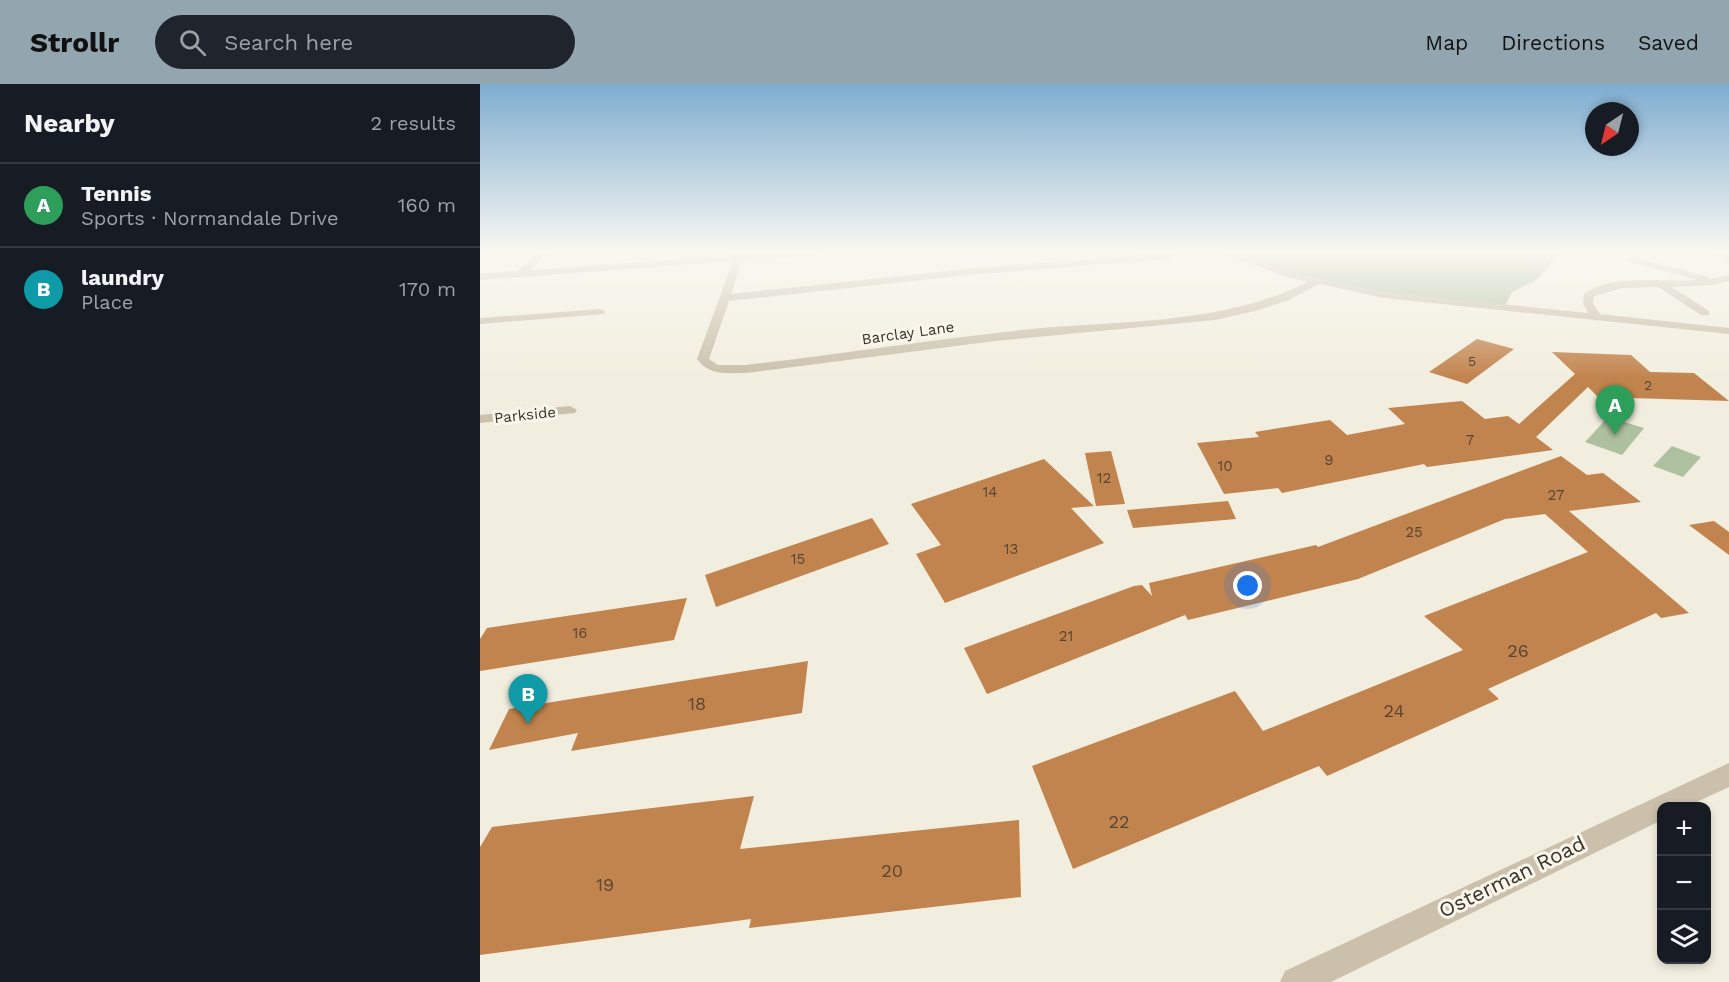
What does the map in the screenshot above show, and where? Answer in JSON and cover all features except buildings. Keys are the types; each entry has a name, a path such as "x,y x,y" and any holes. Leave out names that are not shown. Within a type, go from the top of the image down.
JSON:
{"street":[{"path":"727,294 726,298 764,294"},
{"name":"Barclay Lane","path":"726,298 703,359 706,364 713,367 746,369 1000,336 1212,316 1267,306 1295,294"},
{"path":"1382,294 1416,300 1729,332"},
{"path":"1589,294 1587,303 1597,318"},
{"path":"1676,294 1705,313"},
{"path":"480,321 600,312"},
{"name":"Parkside","path":"480,420 570,410"},
{"name":"Osterman Road","path":"1296,982 1729,774"}],"green space":[{"path":"1390,294 1511,294 1506,304 1500,309"},
{"path":"1608,417 1644,428 1622,455 1585,442"},
{"path":"1672,446 1701,457 1683,477 1653,466"}],"place":[{"name":"Tennis","path":"1615,435"},
{"name":"laundry","path":"528,724"}]}
